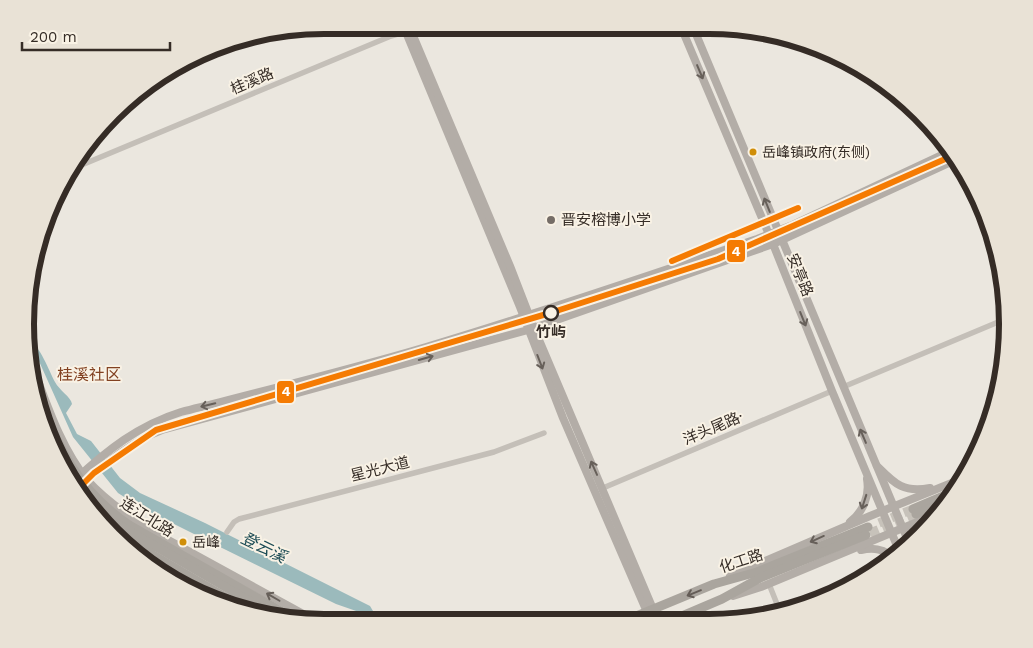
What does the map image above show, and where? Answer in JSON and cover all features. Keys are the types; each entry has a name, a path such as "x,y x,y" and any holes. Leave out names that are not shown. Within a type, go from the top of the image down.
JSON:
{"highway":[{"name":"连江北路","path":"73,469 82,482 111,512 129,525 283,612"},
{"path":"936,505 914,511 941,498"},
{"name":"化工路","path":"642,614 714,584 757,572 869,530 760,578 722,599 687,614"},
{"name":"连江北路","path":"125,535 256,606"},
{"path":"128,537 153,555 223,596"}],"main road":[{"path":"409,34 526,316 567,428 650,611"},
{"name":"安亭路","path":"683,34 773,244 897,545"},
{"name":"安亭路","path":"696,34 906,536"},
{"path":"81,482 120,441 167,416 426,347 526,316 769,235 944,154"},
{"path":"79,479 133,445 162,430 531,329 773,244 950,162"},
{"path":"531,329 603,488 650,611"},
{"path":"40,385 63,441 85,476 114,505 136,522 304,614"},
{"path":"875,463 894,482 908,490 916,491 944,486"},
{"path":"842,528 858,514 866,500 868,484 864,468"},
{"path":"714,584 754,565 951,483"},
{"path":"722,599 769,584 921,522"},
{"path":"129,538 158,558 233,599"},
{"path":"842,554 870,548 883,550 887,553"}],"street":[{"name":"桂溪路","path":"82,165 393,34"},
{"path":"843,387 999,322"},
{"name":"洋头尾路·","path":"603,488 832,391"},
{"name":"星光大道","path":"227,532 234,522 239,519 494,452 544,433"},
{"path":"185,578 187,574"},
{"path":"769,584 778,606"}],"water":[{"path":"34,344 57,385 71,401 72,404 66,413 77,434 91,441 120,478 140,493 205,523 370,606 373,614 359,614 359,612 336,604 140,507 118,493 73,437 35,352"}],"tunnel":[{"path":"879,523 913,509"},
{"path":"870,533 916,514"}],"transit line":[{"name":"4","path":"83,484 94,473 156,430 550,313 718,259 947,158"},
{"name":"4","path":"672,261 798,208"}],"place":[{"name":"岳峰镇政府(东侧)","path":"753,152"},
{"name":"晋安榕博小学","path":"551,220"},
{"name":"竹屿","path":"551,313"},
{"name":"岳峰","path":"183,542"}],"district":[{"name":"桂溪社区","path":"89,374"}],"water label":[{"name":"登云溪","path":"264,547"}]}
